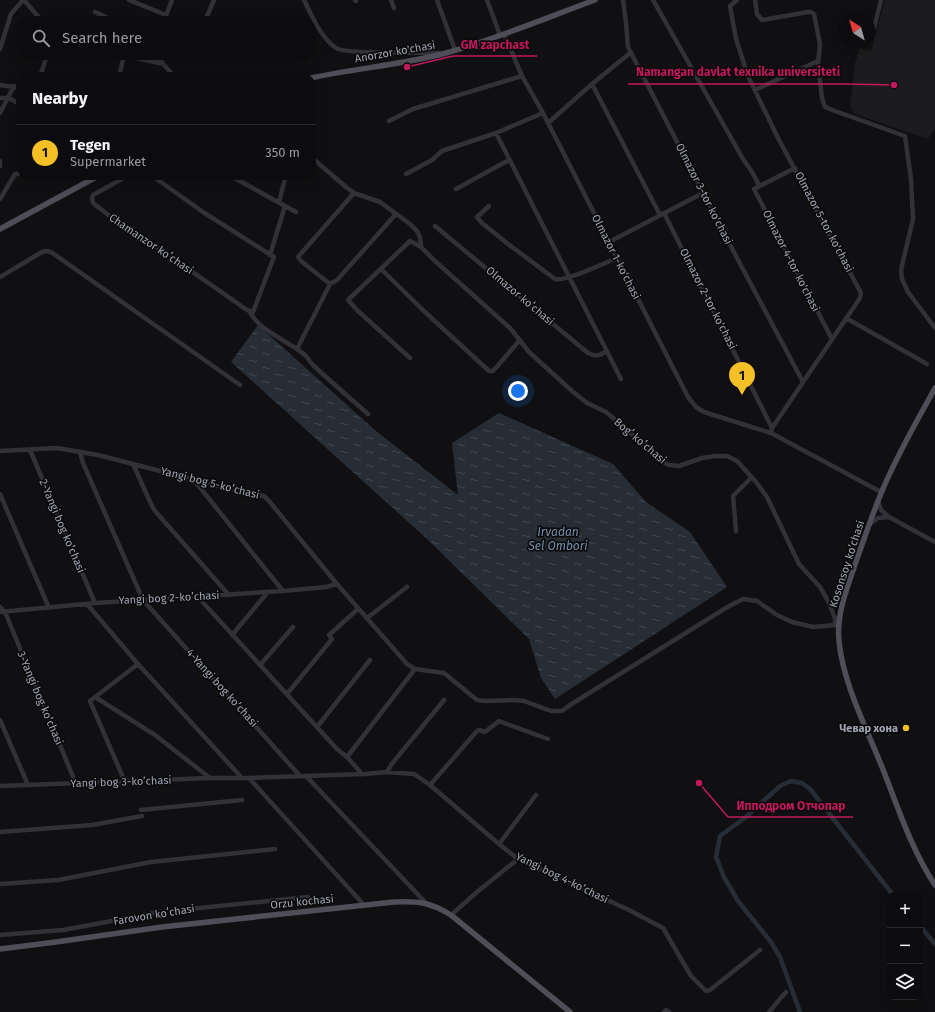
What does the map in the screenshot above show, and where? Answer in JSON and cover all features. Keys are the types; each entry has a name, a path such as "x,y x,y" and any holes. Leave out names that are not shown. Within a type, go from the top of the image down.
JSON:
{"main road":[{"name":"Anorzor ko'chasi","path":"316,77 419,60 445,53 595,0"},
{"path":"0,228 91,180"},
{"name":"Kosonsoy ko’chasi","path":"935,388 890,472 881,492 847,589 837,626 843,664 856,704 908,832 922,864 935,885"},
{"name":"Orzu kochasi","path":"0,949 162,926 364,905 402,902 426,903 451,915 570,1012"}],"street":[{"path":"0,49 14,8 24,0 38,16"},
{"path":"129,0 166,15 172,0"},
{"path":"207,16 214,0"},
{"path":"304,0 313,16"},
{"path":"391,0 394,8"},
{"path":"437,0 455,50"},
{"name":"Olmazor 1-ko'chasi","path":"487,0 522,76 543,113 688,397 696,407 712,415 772,431 881,492"},
{"name":"Olmazor 3-tor ko'chasi","path":"623,0 630,53 803,382"},
{"name":"Olmazor 4-tor ko'chasi","path":"653,0 742,159 752,172 759,186 754,189 832,339"},
{"name":"Olmazor 5-tor ko'chasi","path":"737,0 730,6 736,39 748,76 778,138 861,293 860,298 772,431"},
{"path":"755,0 758,14 762,20 808,12 814,14 820,44 818,61 822,98 825,107 835,112 905,136 911,179 914,219 901,270 902,279 908,292 935,328"},
{"path":"875,24 881,0"},
{"path":"95,12 104,16"},
{"path":"316,21 332,45 338,50 373,53 445,53"},
{"path":"548,123 630,53"},
{"path":"42,72 45,60"},
{"path":"120,72 123,60"},
{"path":"146,60 163,64"},
{"path":"161,60 170,72"},
{"path":"755,90 818,61"},
{"path":"389,121 413,109 522,76"},
{"name":"Olmazor 2-tor ko'chasi","path":"592,84 662,214 772,431"},
{"path":"0,85 14,86 0,113"},
{"path":"0,98 9,98 16,102"},
{"path":"406,174 432,160 442,151 496,133 543,113"},
{"path":"496,133 621,379"},
{"path":"456,188 509,160"},
{"path":"0,161 0,166"},
{"path":"316,161 354,193 380,202 417,231 420,237 421,247"},
{"path":"759,186 795,168"},
{"path":"0,199 16,174"},
{"name":"Chamanzor koʻchasi","path":"120,180 93,195 93,203 120,224 250,312 252,317 278,338 306,356 311,363 368,414"},
{"path":"158,180 203,212 274,257 254,310 250,312"},
{"path":"238,180 296,212"},
{"path":"279,202 285,180"},
{"path":"609,242 703,192"},
{"path":"330,284 298,257 354,193"},
{"path":"270,255 285,206"},
{"path":"489,206 477,217 482,223 555,279 560,280 569,278 617,258"},
{"path":"297,349 330,284 337,280 396,214"},
{"name":"Olmazor koʻchasi","path":"435,226 588,353 593,356 598,356 607,351"},
{"path":"410,358 349,302 349,298 410,241 421,247"},
{"name":"Bogʻ koʻchasi","path":"421,247 510,328 536,359 587,403 606,412 660,461 669,465 679,466 702,458 716,456 726,456 737,461 752,477 767,497 799,564 824,593 837,626"},
{"path":"0,277 42,252 51,252 240,386"},
{"path":"381,269 489,371 493,371 520,340"},
{"path":"846,318 927,364"},
{"name":"Yangi bog 5-koʼchasi","path":"0,451 57,448 98,455 267,498 358,609 407,664 415,669"},
{"name":"2-Yangi bog koʼchasi","path":"30,450 95,603"},
{"path":"80,452 83,463 143,600"},
{"path":"133,464 147,497 155,511 229,595"},
{"path":"736,531 733,496 752,477"},
{"path":"194,480 282,591"},
{"path":"0,494 49,608"},
{"path":"878,501 881,510 889,517 935,542"},
{"path":"870,524 878,518 889,517"},
{"name":"Yangi bog 2-koʼchasi","path":"2,612 95,603 282,591 326,587 337,584"},
{"path":"367,618 407,587"},
{"path":"232,635 267,592"},
{"path":"197,596 316,727 362,774"},
{"path":"347,757 415,669 444,673 477,700 485,702 515,700 524,701 546,710 557,712 562,711 649,655 743,599 756,601 777,615 792,622 813,627 837,626"},
{"name":"4-Yangi bog koʼchasi","path":"143,600 303,776 426,903"},
{"path":"87,604 138,664 242,778"},
{"path":"0,607 2,612"},
{"path":"287,694 332,639 328,635 358,609"},
{"name":"3-Yangi bog koʼchasi","path":"2,612 76,784"},
{"path":"260,665 293,627"},
{"path":"316,727 370,660"},
{"path":"125,782 90,701 138,664"},
{"path":"95,697 156,735 210,778"},
{"path":"387,772 444,700"},
{"path":"0,720 28,785"},
{"path":"430,785 477,731 479,730 485,732 499,720 548,739"},
{"name":"Yangi bog 4-koʼchasi","path":"242,778 387,772 414,774 430,785 518,859 629,910 663,928 691,976 706,991 710,990 760,950"},
{"name":"Yangi bog 3-koʼchasi","path":"0,786 242,778"},
{"path":"249,778 364,905"},
{"path":"499,844 536,795"},
{"path":"141,810 242,800"},
{"path":"0,832 92,825 142,816"},
{"path":"0,884 58,880 151,862 275,849"},
{"path":"451,915 518,859"},
{"name":"Farovon koʻchasi","path":"0,936 63,930 160,912 308,897"},
{"path":"769,1012 786,992"},
{"path":"664,1012 666,1010 669,1012"}],"shaded area":[{"path":"885,0 935,0 935,128 928,139 852,113 853,109 850,107 855,63 860,48 871,51 872,48 875,48 875,36"}],"water":[{"name":"Irvadan Sel Ombori","path":"258,325 376,431 458,495 452,443 499,413 613,464 646,502 690,532 727,587 555,699 541,678 529,639 426,538 231,362"}],"waterway":[{"path":"800,1012 780,957 771,942 738,901 724,877 716,857 720,836 746,817 780,786 791,781 802,783 810,789 891,892"},
{"path":"922,928 935,944"}],"place":[{"name":"GM zapchast","path":"407,67"},
{"name":"Namangan davlat texnika universiteti","path":"894,85"},
{"name":"Tegen","path":"742,395"},
{"name":"Чевар хона","path":"906,728"},
{"name":"Ипподром Отчопар","path":"699,783"}]}
